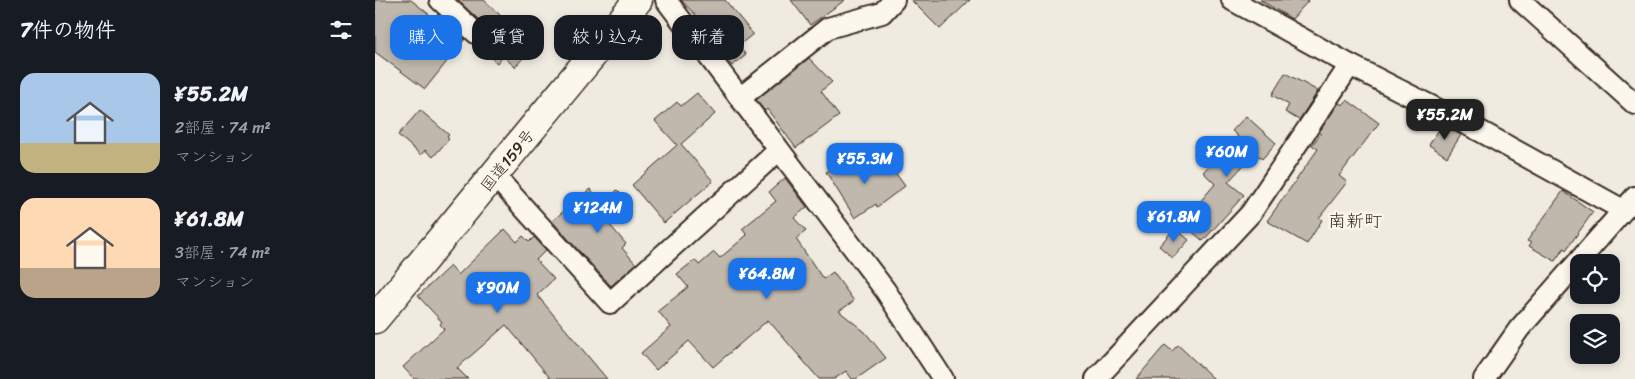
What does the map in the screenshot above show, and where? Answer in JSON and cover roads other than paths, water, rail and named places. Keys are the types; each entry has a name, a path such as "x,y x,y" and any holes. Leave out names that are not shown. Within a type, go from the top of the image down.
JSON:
{"highway":[{"name":"国道159号","path":"375,320 638,0"}],"street":[{"path":"440,0 472,29"},
{"path":"666,0 885,290 943,379"},
{"path":"740,98 828,28 882,14 894,0"},
{"path":"1232,0 1349,65 1629,204 1519,329 1484,379"},
{"path":"1520,0 1635,104"},
{"path":"1096,379 1251,214 1349,65"},
{"path":"494,175 610,303 779,150"}],"district":[{"name":"南新町","path":"1355,221"}]}
